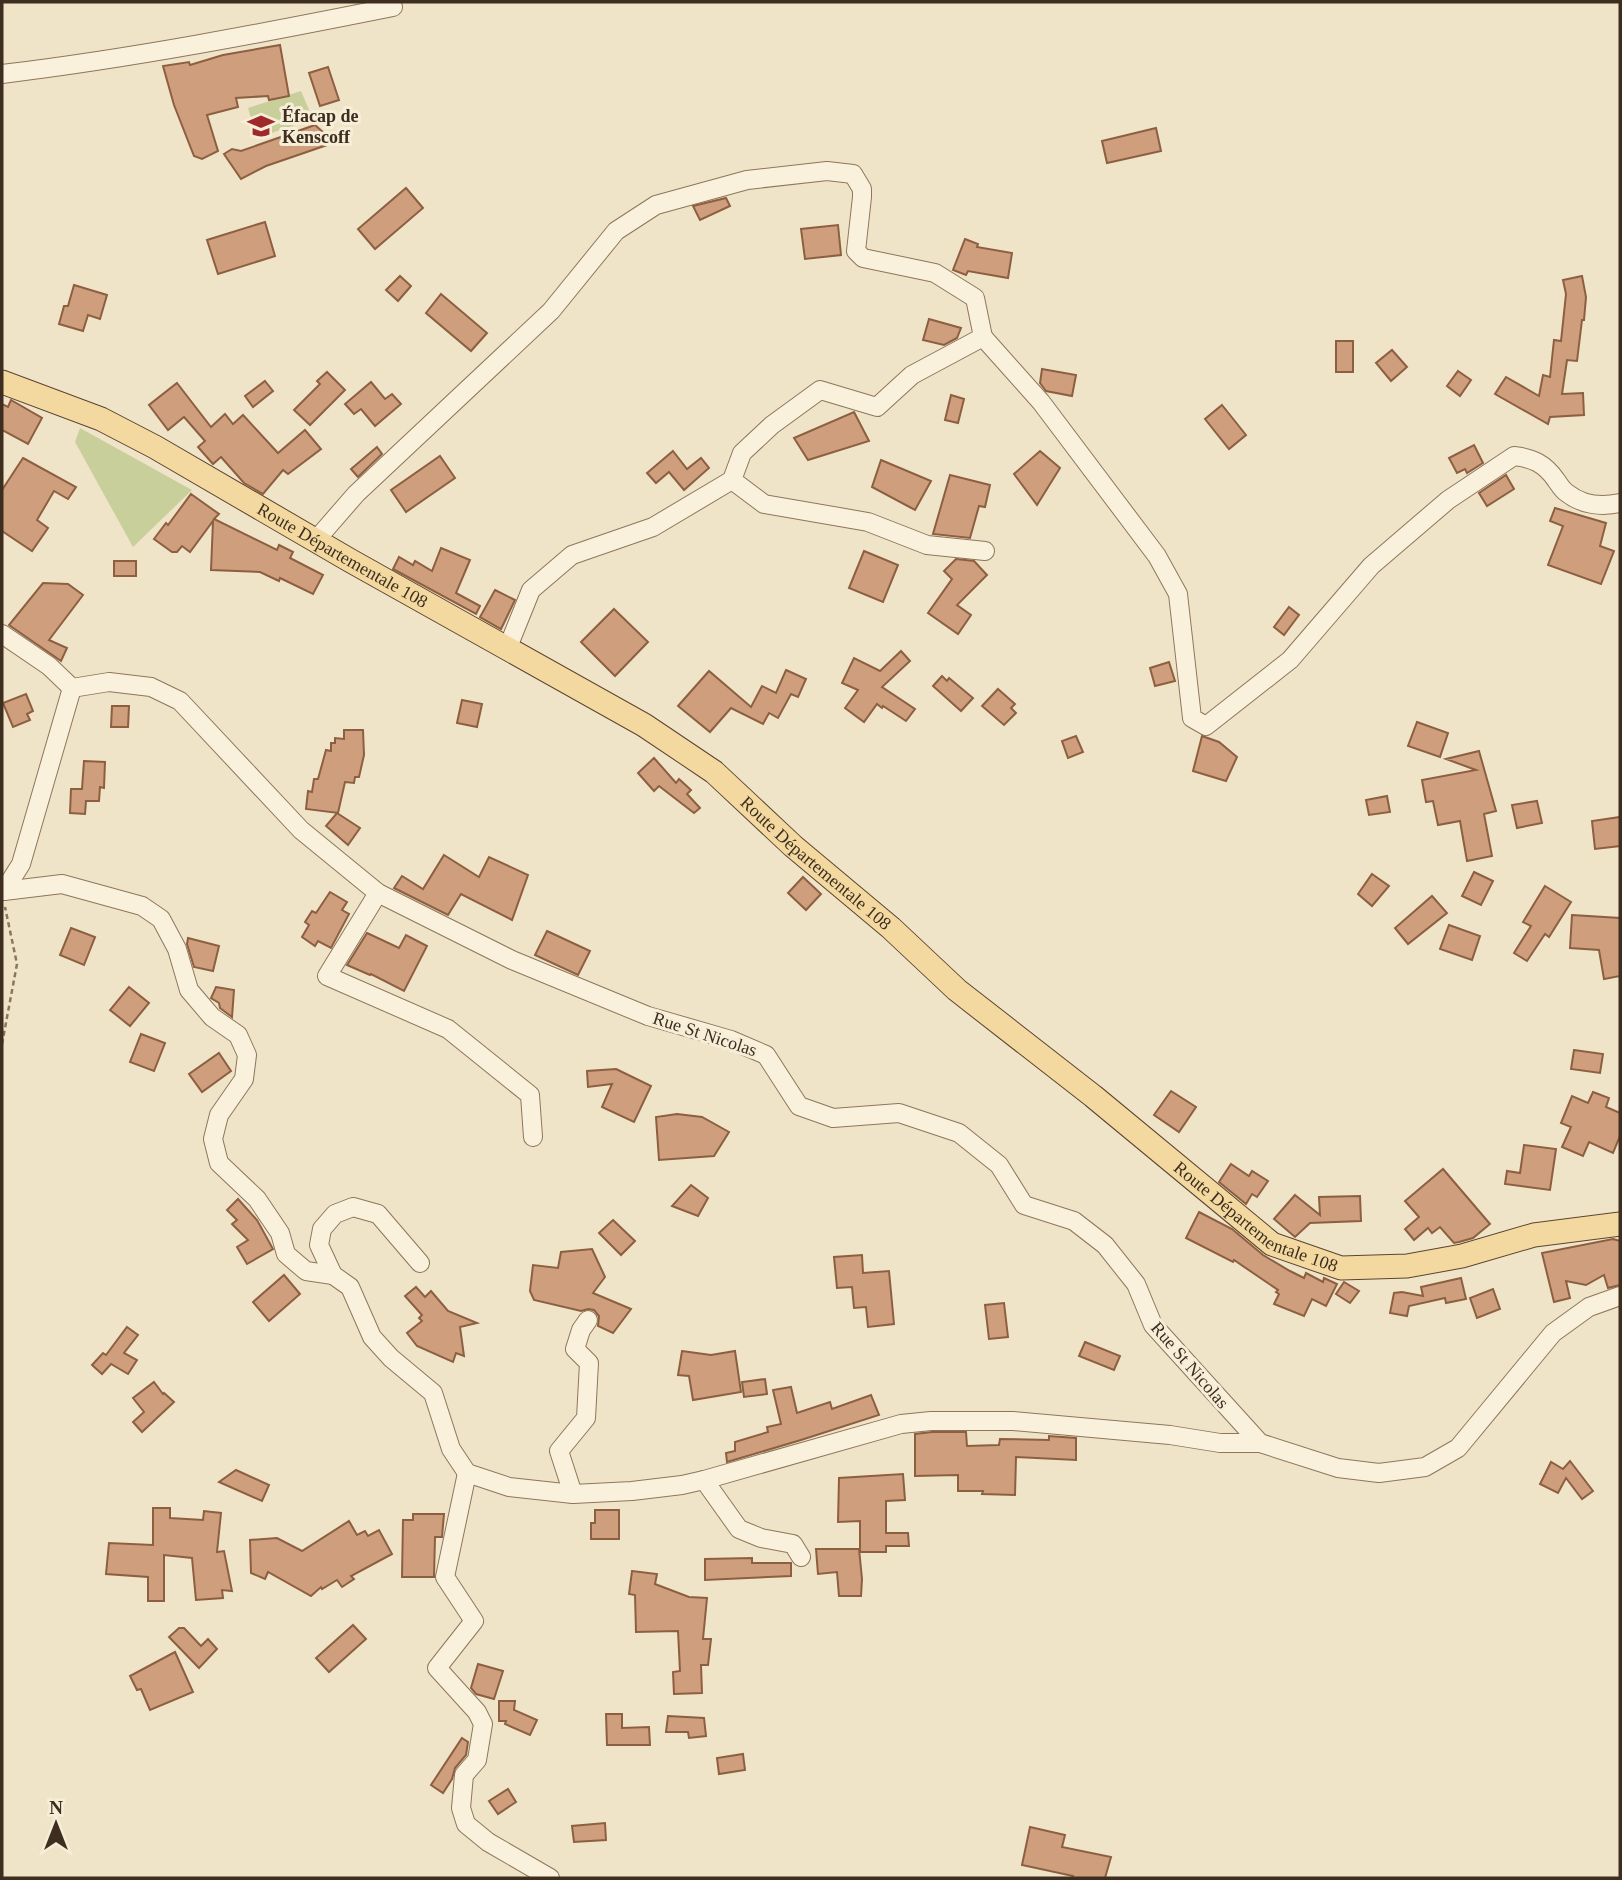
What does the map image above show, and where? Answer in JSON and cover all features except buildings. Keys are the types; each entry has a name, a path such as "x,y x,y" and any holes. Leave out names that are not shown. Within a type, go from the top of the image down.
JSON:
{"main road":[{"name":"Route Départementale 108","path":"2,382 101,419 145,441 644,725 715,772 793,846 891,928 957,990 1093,1096 1272,1244 1340,1268 1407,1266 1462,1256 1534,1235 1620,1224"}],"street":[{"path":"2,74 96,63 198,46 393,7"},
{"path":"316,540 356,494 551,311 616,231 656,205 747,180 827,171 853,174 862,189 856,251 863,258 935,273 975,298 983,337 1041,402 1157,556 1178,594 1192,718 1206,726 1290,660 1381,558 1448,500 1514,456 1540,462 1565,492 1583,502 1605,506 1620,503"},
{"path":"508,647 531,590 572,555 653,527 732,480 742,453 772,425 820,390 877,407 912,375 983,337"},
{"path":"732,480 764,504 868,522 927,545 985,551"},
{"path":"2,634 49,666 72,688 21,864 3,895"},
{"name":"Rue St Nicolas","path":"72,688 109,682 151,687 180,701 301,830 378,893 470,939 648,1016 731,1040 766,1055 799,1106 833,1118 899,1113 959,1133 999,1166 1024,1205 1074,1221 1105,1245 1136,1283 1153,1325 1260,1443"},
{"path":"3,895 62,884 142,906 161,919 177,949 189,990 212,1017 238,1035 247,1055 244,1079 219,1115 213,1139 219,1163 257,1199 280,1233 286,1254 306,1271 333,1275 350,1287 372,1336 391,1358 433,1393 451,1449 467,1473 509,1487 573,1494 682,1485 901,1424 931,1421 1013,1421 1170,1435 1220,1443 1260,1443 1338,1468 1378,1473 1425,1467 1458,1448 1553,1333 1589,1307 1620,1296"},
{"path":"378,893 327,976 448,1029 530,1094 533,1137"},
{"path":"333,1275 319,1245 322,1229 335,1214 354,1207 378,1214 419,1262"},
{"path":"573,1494 559,1451 586,1418 590,1363 575,1349 581,1330 588,1320"},
{"path":"467,1473 445,1577 474,1621 437,1668 477,1712 483,1724 477,1760 464,1774 461,1808 466,1824 488,1842 550,1878"},
{"path":"704,1480 738,1529 761,1538 793,1544 801,1557"}],"path":[{"path":"2,1044 17,964 3,895"}],"green space":[{"path":"301,91 313,119 257,138 248,108"},
{"path":"80,428 192,490 133,547 75,442"}],"place":[{"name":"Éfacap de Kenscoff","path":"261,126"}]}
